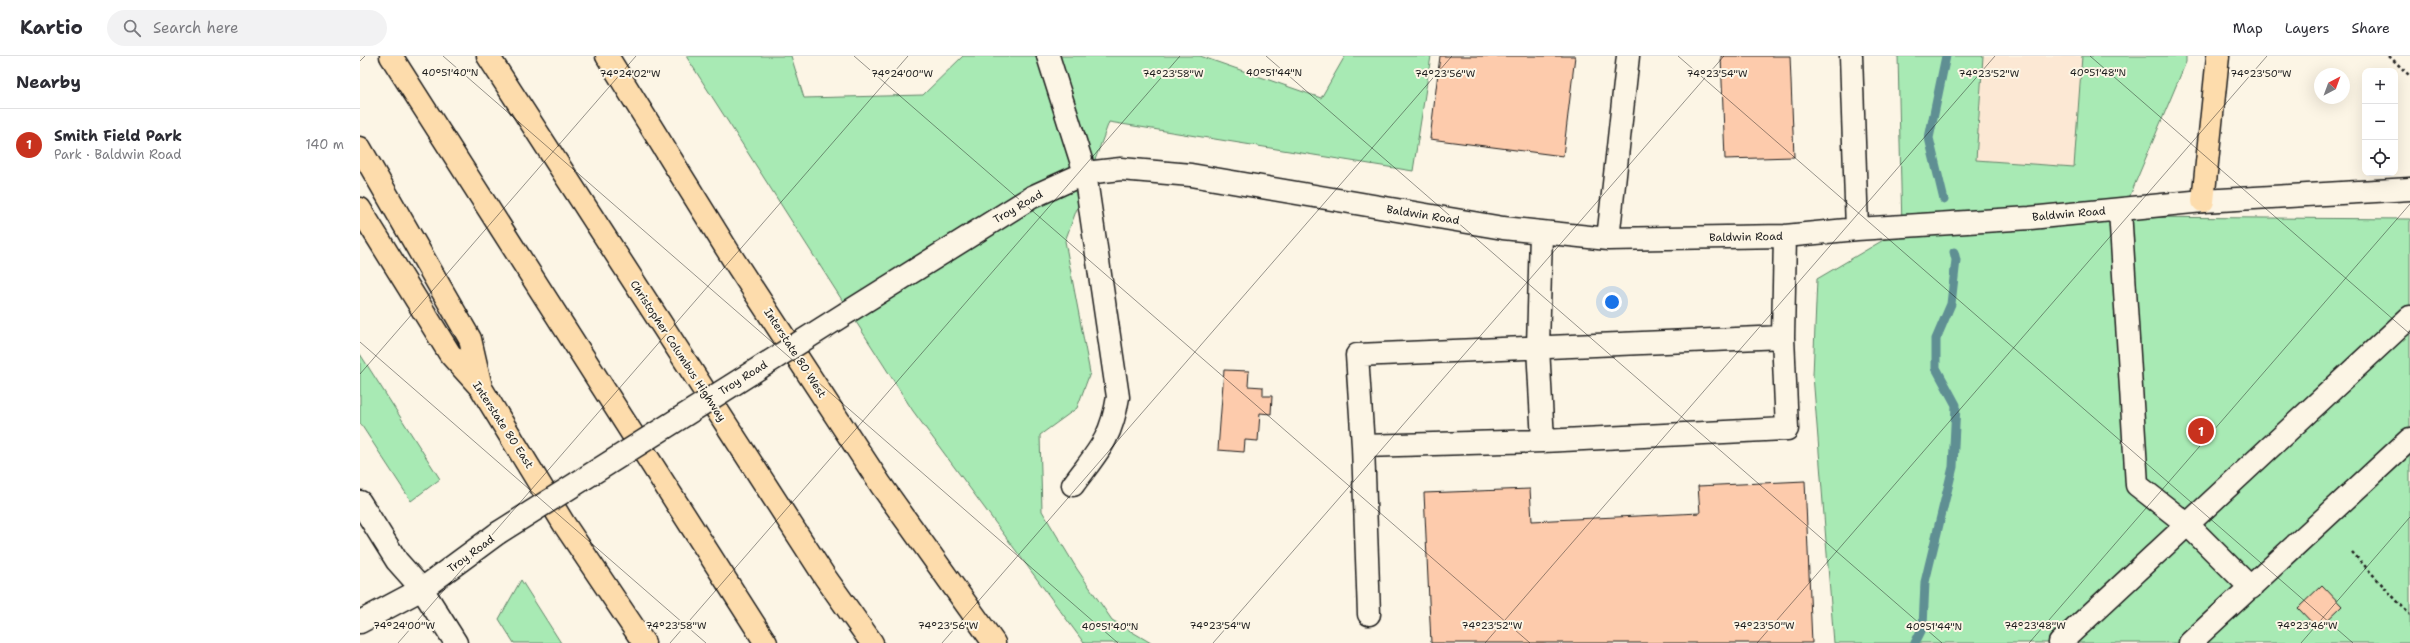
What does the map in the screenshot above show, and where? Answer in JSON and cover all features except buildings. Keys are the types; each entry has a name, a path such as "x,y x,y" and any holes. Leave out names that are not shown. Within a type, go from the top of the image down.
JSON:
{"highway":[{"path":"391,56 766,643"},
{"name":"Christopher Columbus Highway","path":"488,56 816,564 872,643"},
{"name":"Interstate 80 West","path":"607,56 733,259 881,485 994,643"},
{"path":"2203,201 2218,56"},
{"path":"360,148 470,339 481,388"},
{"name":"Interstate 80 East","path":"360,209 450,354 481,388 564,524 644,643"}],"street":[{"path":"1048,56 1085,173 1118,397 1114,422 1105,442 1073,485"},
{"path":"1608,239 1628,56"},
{"path":"1851,56 1857,229"},
{"name":"Baldwin Road","path":"1085,173 1121,169 1191,175 1541,233 1608,239 1785,236 1857,229 2030,218 2203,201 2410,189"},
{"name":"Troy Road","path":"422,589 498,533 848,312 1032,197 1085,173"},
{"path":"2120,210 2137,485 2188,525 2251,588"},
{"path":"1541,233 1538,347 1543,440"},
{"path":"1363,446 1543,440 1787,429 1783,337 1785,236"},
{"path":"2060,643 2410,317"},
{"path":"1369,614 1363,446 1357,355 1783,337"},
{"path":"2190,643 2410,439"},
{"path":"360,502 397,561 422,589 456,643"},
{"path":"360,610 422,589"},
{"path":"360,622 422,589"}],"path":[{"path":"2389,56 2410,76"},
{"path":"2352,552 2410,615"}],"shaded area":[{"path":"1983,56 2082,56 2075,167 1976,160"}],"green space":[{"path":"686,56 791,56 804,98 923,95 963,56 1200,56 1321,98 1345,56 1431,56 1413,171 1109,122 1065,241 1090,373 1077,408 1040,435 1042,511 1077,569 1112,620 1151,643 1084,643 913,411"},
{"path":"1898,56 1983,56 1976,160 2074,167 2082,56 2186,56 2186,62 2121,217 2410,219 2410,643 1834,643 1813,375 1817,279 1902,229"},
{"path":"360,354 440,479 411,501 360,423"},
{"path":"521,580 561,643 514,643 499,619"}],"waterway":[{"path":"1944,200 1929,138 1946,56"},
{"path":"1915,643 1923,627 1925,582 1953,467 1956,405 1936,368 1936,339 1951,304 1956,260 1954,252"}],"place":[{"name":"Smith Field Park","path":"2201,431"}]}
